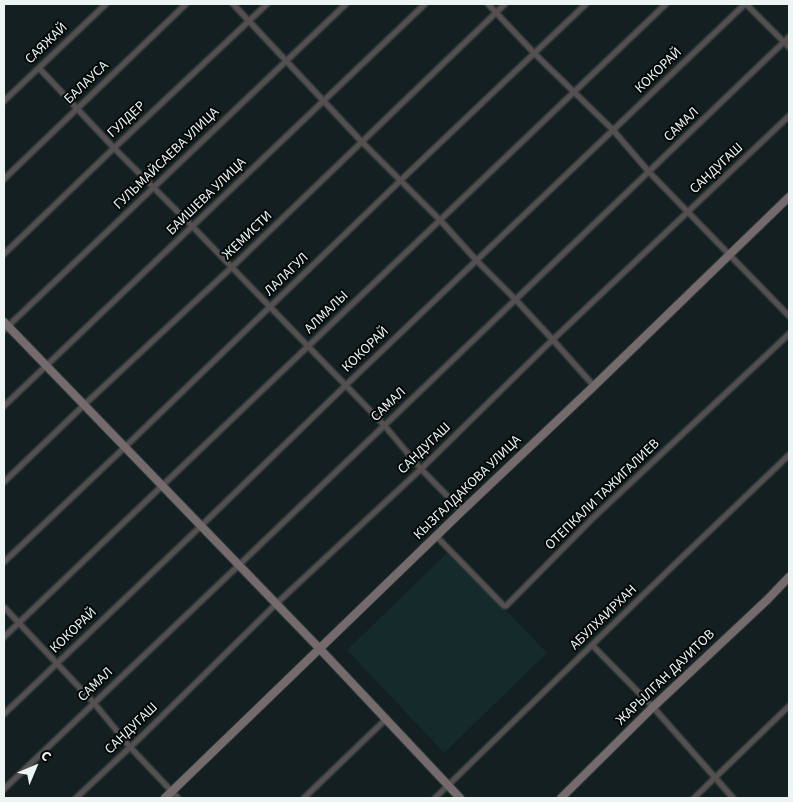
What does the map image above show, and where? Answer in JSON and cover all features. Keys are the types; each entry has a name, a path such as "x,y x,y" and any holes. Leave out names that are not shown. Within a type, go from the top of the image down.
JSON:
{"street":[{"name":"САЯЖАЙ","path":"4,101 106,4"},
{"name":"БАЛАУСА","path":"4,178 186,4"},
{"path":"233,4 362,142 516,300 594,386"},
{"name":"ГУЛДЕР","path":"4,254 267,4"},
{"name":"ГУЛЬМАЙСАЕВА УЛИЦА","path":"5,326 346,4"},
{"name":"БАИШЕВА УЛИЦА","path":"4,406 425,4"},
{"path":"488,4 534,53 613,130 649,172 789,316"},
{"name":"ЖЕМИСТИ","path":"4,482 232,267 504,4"},
{"name":"ЛАЛАГУЛ","path":"4,562 586,4"},
{"name":"АЛМАЛЫ","path":"4,637 666,4"},
{"path":"745,4 789,47"},
{"name":"КОКОРАЙ","path":"4,714 745,4"},
{"name":"САМАЛ","path":"4,789 789,37"},
{"path":"38,68 346,385 384,425 421,469 462,511"},
{"name":"САНДУГАШ","path":"76,798 276,604 421,469 553,340 789,116"},
{"name":"КЫЗГАЛДАКОВА УЛИЦА","path":"165,798 789,197"},
{"path":"5,326 47,366 320,649 460,798"},
{"name":"ОТЕПКАЛИ ТАЖИГАЛИЕВ","path":"436,536 506,606 593,518 789,334"},
{"name":"АБУЛХАИРХАН","path":"435,798 789,455"},
{"name":"ЖАРЫЛГАН ДАУИТОВ","path":"561,798 789,577"},
{"path":"4,606 94,702 130,747 178,798"},
{"path":"592,645 653,707 734,798"},
{"path":"694,798 789,706"},
{"path":"304,798 386,720"}],"shaded area":[{"path":"449,551 547,653 444,753 347,650"}]}
